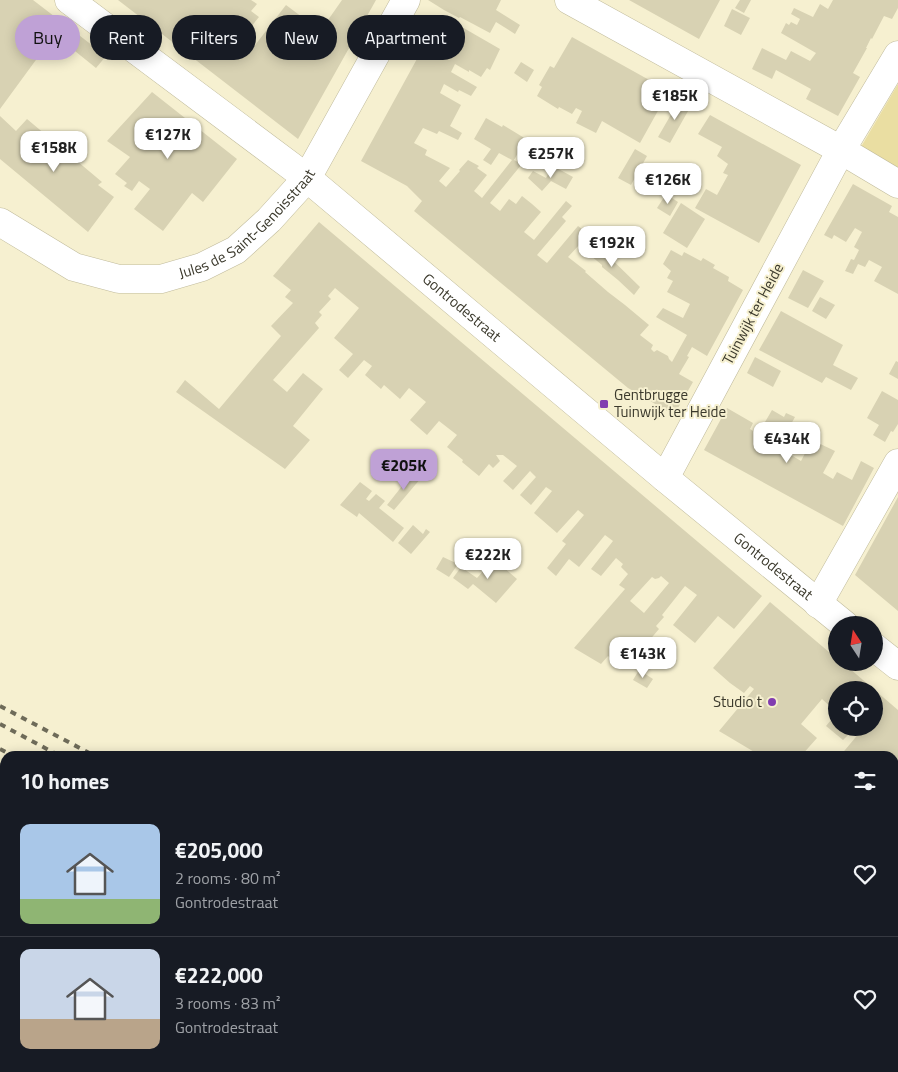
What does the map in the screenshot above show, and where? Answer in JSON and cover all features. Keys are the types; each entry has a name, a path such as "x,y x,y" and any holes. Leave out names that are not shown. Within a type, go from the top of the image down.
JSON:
{"street":[{"name":"Gontrodestraat","path":"69,0 307,178 665,478 833,616"},
{"name":"Jules de Saint-Genoisstraat","path":"0,222 74,267 119,278 161,279 202,268 236,250 269,220 307,178 406,0"},
{"path":"569,0 841,150 898,184"},
{"name":"Tuinwijk ter Heide","path":"665,478 841,150 898,55"},
{"path":"818,604 898,463"},
{"path":"883,654 898,666"}],"shaded area":[{"path":"898,84 898,176 858,152"}],"building":[{"path":"0,0 33,0 53,15 15,15 15,60 36,60 0,109"},
{"path":"118,0 251,0 257,4 251,11 259,17 256,21 256,15 172,15 172,42 162,34 162,15 137,15"},
{"path":"342,0 376,0 368,15 347,15 347,52 298,139 196,60 256,60 256,44 266,31 266,60 337,60 337,15 332,15"},
{"path":"428,0 501,0 496,10 520,25 515,34 496,22 490,33 465,20 465,15 453,15"},
{"path":"629,0 720,0 699,39"},
{"path":"740,0 751,0 744,13 735,8"},
{"path":"833,0 898,0 898,8 892,19 884,16 871,38 853,73 860,77 838,116 806,99 811,89 776,70 772,79 752,69 762,48 786,60 791,51 810,61 816,53 781,33 786,23 789,25 791,22 797,25 800,19 791,14 794,8 813,17 820,4 828,9"},
{"path":"286,5 299,15 278,15"},
{"path":"732,9 750,18 741,35 724,26"},
{"path":"465,29 500,49 490,70 487,68 481,77 455,64 451,72 477,87 471,96 459,90 458,92 444,84 440,93 461,105 450,126 462,133 458,140 439,131 437,134 423,128 414,143 427,150 425,155 450,168 439,181 446,187 468,160 479,166 477,168 487,175 474,191 482,198 512,160 499,153 491,165 483,160 491,149 474,139 486,118 502,127 503,125 526,139 514,160 522,164 490,203 500,211 509,199 516,204 522,196 532,204 541,212 524,232 534,240 566,201 572,206 562,217 566,221 537,255 547,263 578,226 590,235 568,257 649,325 640,335 653,345 651,349 654,352 657,350 668,356 672,362 687,335 656,317 663,308 683,318 690,304 667,292 673,281 667,278 671,271 663,264 671,250 682,256 684,252 701,261 703,258 715,265 713,268 729,277 728,281 743,290 707,356 692,347 687,356 689,357 679,374 693,382 674,415 628,388 414,211 422,201 407,186 361,161 416,60 465,60"},
{"path":"80,36 90,44 90,60 103,60 96,68 80,55"},
{"path":"572,37 669,91 640,143 602,121 596,133 576,123 582,111 576,108 572,114 559,107 558,109 537,96 542,87 539,85 550,66 554,68"},
{"path":"521,62 534,70 527,82 514,73"},
{"path":"152,92 237,159 203,202 192,193 163,231 134,209 150,189 139,181 132,191 124,186 127,183 115,174 130,157 107,141"},
{"path":"680,99 692,104 670,143 658,137"},
{"path":"710,115 801,165 759,243 695,208 706,189 717,195 728,175 723,173 728,164 717,156 722,147 698,134"},
{"path":"0,116 16,131 27,119 102,182 98,185 114,197 88,232 0,159"},
{"path":"635,149 647,156 631,185 618,178"},
{"path":"553,166 573,177 566,189 551,181 542,191 528,178 533,171 546,178"},
{"path":"853,184 892,206 889,212 898,217 898,294 874,281 882,267 869,260 865,267 858,264 853,274 845,271 851,259 854,260 859,250 854,247 862,232 855,228 846,242 834,235 832,239 824,235"},
{"path":"666,194 678,202 670,216 657,208"},
{"path":"681,203 705,219 687,248 663,233"},
{"path":"319,222 762,596 734,629 718,616 695,643 673,625 697,595 685,586 662,615 664,617 656,626 659,629 625,669 608,656 601,664 574,648 625,589 619,585 628,574 621,567 623,564 616,558 601,576 591,569 613,541 605,535 579,567 569,559 556,576 547,568 566,544 562,541 584,515 578,510 557,533 534,513 552,491 546,487 531,505 520,495 536,477 530,471 513,490 503,481 517,466 503,455 496,455 500,461 493,468 489,464 479,476 447,447 457,435 439,421 427,435 410,420 426,402 409,388 400,399 384,385 381,389 365,375 372,366 364,360 348,378 339,370 353,354 334,338 359,308 335,288 328,296 331,299 319,312 322,315 315,323 319,328 273,380 287,392 303,373 323,389 293,426 310,440 285,469 176,392 185,380 219,409 281,336 271,326 293,303 285,297 291,290 273,276","holes":["661,576 669,583 644,613 630,601 652,577 655,579"]},
{"path":"594,242 640,287 634,295 585,251"},
{"path":"803,270 824,281 808,308 788,298"},
{"path":"820,297 835,305 826,319 812,311"},
{"path":"781,311 843,345 833,365 858,378 851,390 826,377 822,383 759,350"},
{"path":"755,357 781,371 773,387 747,373"},
{"path":"896,361 898,362 898,379 889,374"},
{"path":"882,391 898,400 898,424 893,432 891,431 885,442 873,435 879,425 867,418"},
{"path":"727,408 753,423 750,429 758,434 772,410 784,417 786,413 795,417 790,426 803,433 791,455 801,461 812,440 835,451 823,473 833,479 837,472 852,480 861,461 874,468 843,526 704,450"},
{"path":"414,471 421,478 394,510 387,505"},
{"path":"360,482 372,491 366,499 369,501 376,494 385,501 379,508 404,528 393,542 359,513 357,517 340,505"},
{"path":"898,497 898,611 855,575"},
{"path":"413,525 423,534 426,529 430,532 411,554 398,543"},
{"path":"443,557 458,564 449,577 436,569"},
{"path":"494,559 517,579 496,603 473,584 468,589 453,578 461,567 477,578"},
{"path":"770,602 828,651 828,671 852,671 864,681 828,681 828,705 822,699 801,724 817,738 805,751 753,751 719,731 754,689 750,686 744,693 713,668"},
{"path":"639,670 653,679 647,688 633,680"},
{"path":"883,697 898,710 898,751 844,751 857,736 883,736"},
{"path":"838,736 847,736 843,740"}],"railway":[{"path":"0,706 86,751"},
{"path":"0,724 51,751"},
{"path":"0,749 4,751"}],"place":[{"name":"Gentbrugge Tuinwijk ter Heide","path":"604,404"},
{"name":"Studio t","path":"772,702"}]}
